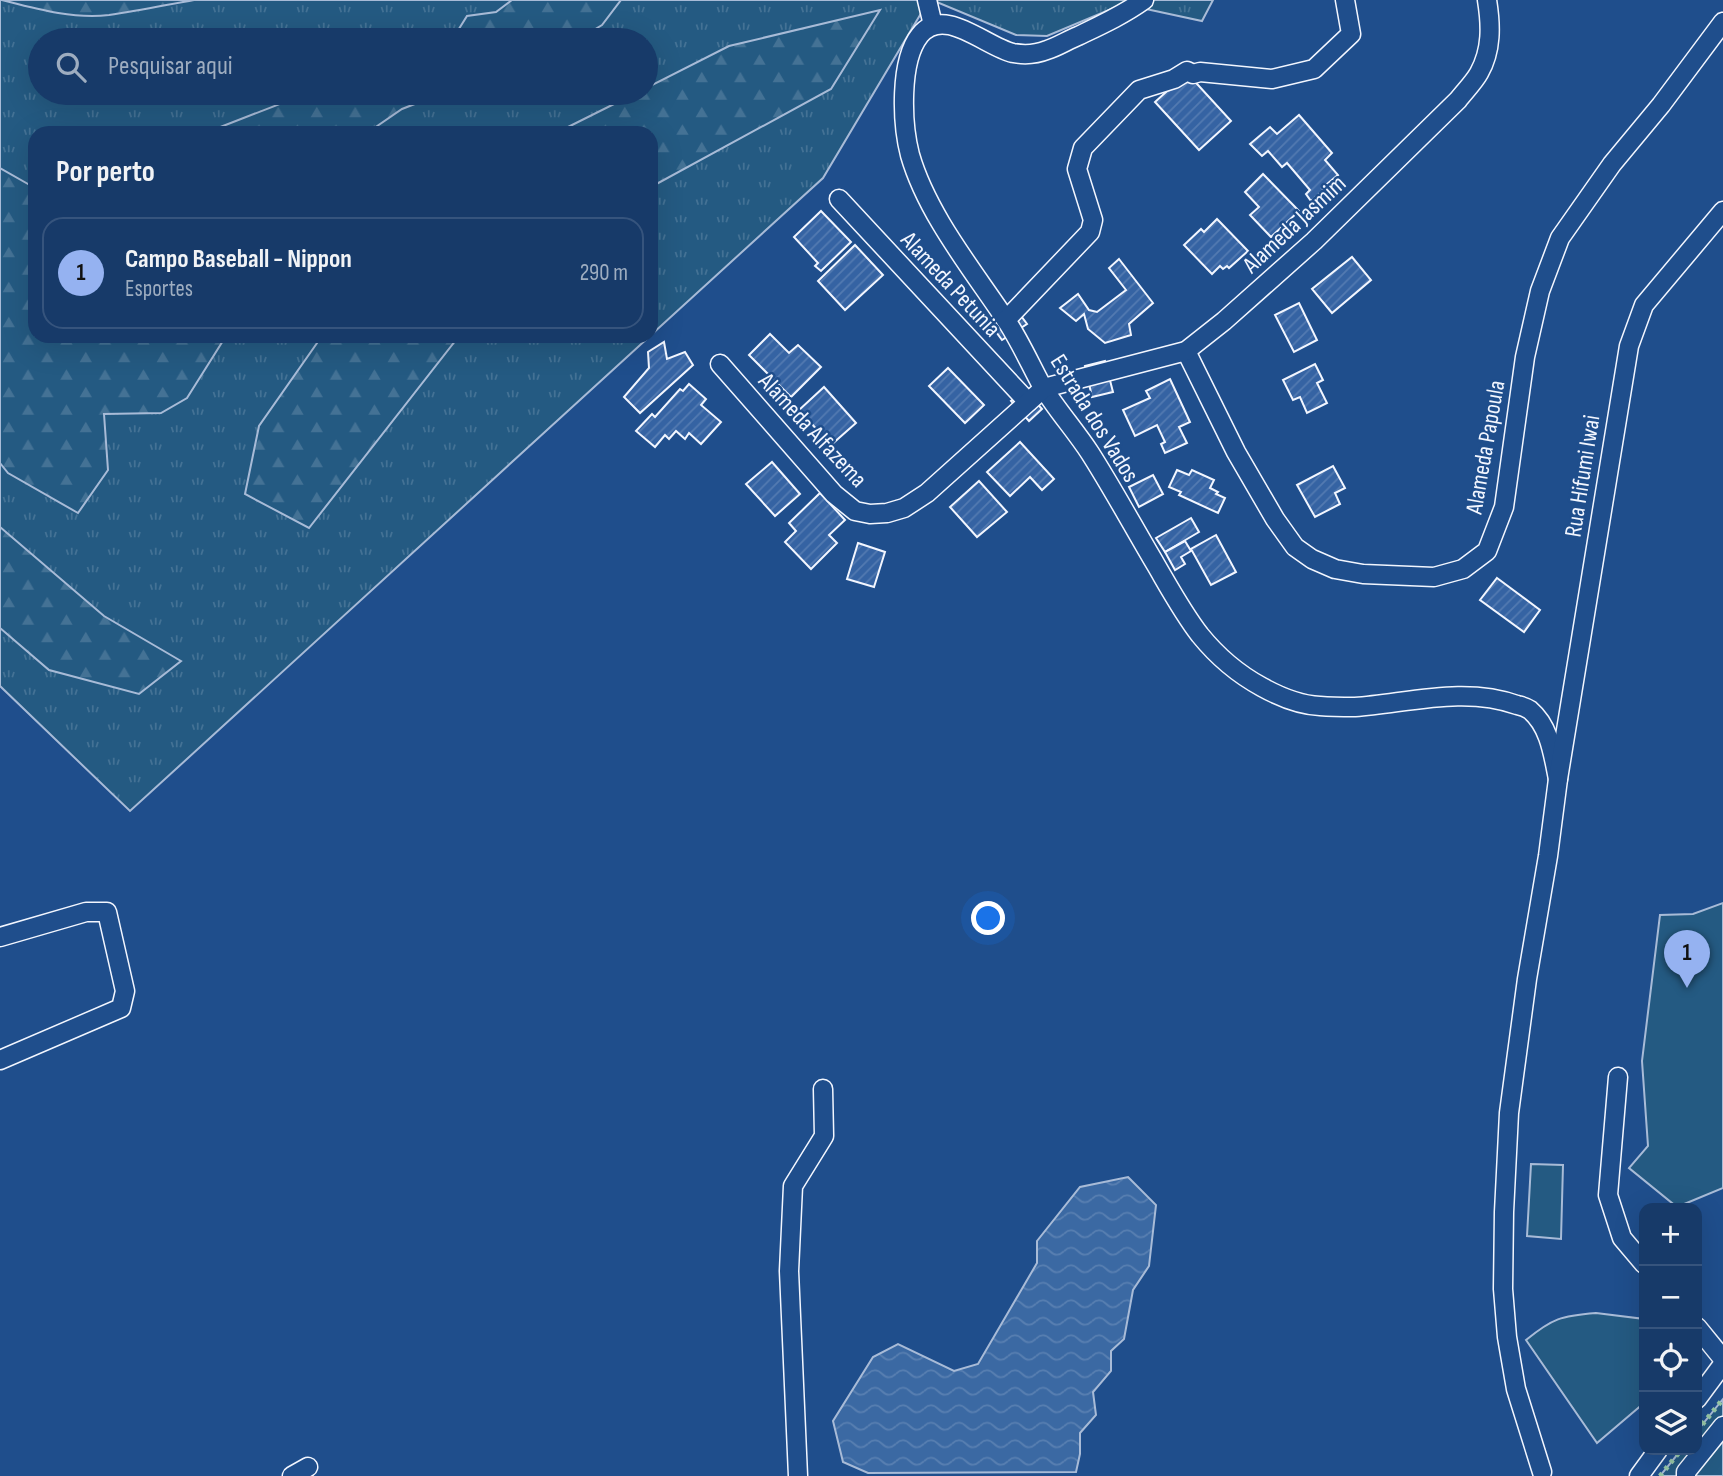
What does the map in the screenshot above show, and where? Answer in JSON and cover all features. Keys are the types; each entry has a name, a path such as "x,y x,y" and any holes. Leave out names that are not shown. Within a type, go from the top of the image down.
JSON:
{"street":[{"path":"927,0 933,25 956,26 1002,49 1026,54 1045,51 1144,0"},
{"path":"1006,320 1090,232 1093,220 1077,169 1083,148 1139,90 1174,79 1187,71 1193,74 1200,72 1272,79 1314,69 1351,34 1345,0"},
{"name":"Alameda Jasmim","path":"1044,388 1186,351 1224,321 1314,241 1458,100 1479,74 1488,50 1490,23 1487,0"},
{"name":"Alameda Papoula","path":"1186,351 1236,452 1275,519 1295,547 1312,559 1335,569 1363,574 1434,577 1463,569 1487,551 1504,507 1525,357 1540,291 1560,238 1612,164 1661,105 1723,22"},
{"name":"Estrada dos Vados","path":"933,25 922,32 915,43 903,96 905,130 921,184 945,230 1006,320 1044,388 1090,453 1181,608 1200,635 1239,673 1288,700 1316,706 1352,707 1446,697 1482,697 1506,701 1528,709 1542,724 1550,742 1558,779"},
{"name":"Alameda Petunia","path":"839,199 1028,402"},
{"name":"Rua Hifumi Iwai","path":"1543,1475 1516,1389 1507,1337 1503,1289 1509,1112 1527,979 1629,345 1644,305 1723,211"},
{"name":"Alameda Alfazema","path":"720,364 834,494 855,511 870,514 904,508 927,493 1044,388"},
{"path":"0,937 86,912 107,912 125,991 121,1008 0,1060"},
{"path":"1618,1077 1608,1195 1622,1238 1639,1258"},
{"path":"798,1476 789,1272 793,1186 824,1136 823,1089"},
{"path":"1699,1329 1723,1361 1702,1392"},
{"path":"1686,1476 1686,1472 1723,1426"},
{"path":"1639,1476 1654,1455"}],"green space":[{"path":"0,0 929,0 823,178 658,329 658,126 28,126 28,343 642,343 130,811 0,686"},
{"path":"2,0 194,0 120,13 82,16"},
{"path":"512,0 621,0 597,28 460,28 467,16 496,12"},
{"path":"932,0 1213,0 1202,21 1123,4 1047,36 1016,35"},
{"path":"880,10 831,89 658,183 658,126 570,126 612,105 658,105 658,82 729,46"},
{"path":"277,105 412,105 377,126 223,126"},
{"path":"0,168 28,184 28,343 222,343 187,398 161,413 104,414 108,470 78,513 8,473 0,463"},
{"path":"317,343 454,343 309,528 245,494 259,426"},
{"path":"0,527 104,616 181,661 139,694 49,670 0,628"},
{"path":"1723,903 1723,1188 1687,1203 1672,1203 1629,1168 1648,1146 1642,1061 1660,915 1693,914"},
{"path":"1531,1164 1563,1165 1561,1239 1527,1236"},
{"path":"1596,1313 1639,1318 1639,1407 1597,1443 1526,1340 1558,1319"},
{"path":"1723,1399 1723,1476 1660,1476 1677,1455 1702,1455 1702,1425"}],"water":[{"path":"1128,1177 1156,1205 1149,1266 1133,1290 1124,1339 1111,1351 1111,1371 1093,1392 1096,1415 1080,1433 1080,1454 1076,1472 868,1473 843,1462 833,1421 873,1357 898,1344 954,1371 978,1364 1037,1263 1037,1241 1080,1187"}],"building":[{"path":"1187,73 1231,121 1199,150 1155,102"},
{"path":"1299,115 1332,153 1325,160 1338,175 1311,201 1306,194 1310,190 1287,163 1282,167 1268,151 1262,156 1250,144 1270,127 1277,134"},
{"path":"1263,174 1299,211 1271,237 1250,215 1259,207 1245,192"},
{"path":"821,211 851,242 821,271 815,266 818,263 794,237"},
{"path":"1217,219 1248,251 1229,268 1227,266 1223,269 1220,266 1212,274 1184,245 1201,229 1204,232"},
{"path":"855,245 883,275 845,310 818,281"},
{"path":"1352,257 1371,280 1332,313 1312,289"},
{"path":"1119,259 1153,303 1129,324 1131,335 1105,343 1088,329 1084,314 1076,321 1060,308 1078,294 1089,310 1097,312 1126,290 1109,268"},
{"path":"1299,303 1317,340 1294,352 1275,315"},
{"path":"1016,309 1027,324 1002,340 991,325"},
{"path":"770,334 789,353 798,345 821,367 791,397 749,355"},
{"path":"664,342 667,359 685,352 693,365 640,413 624,397 649,368 648,352"},
{"path":"1105,361 1113,392 1092,397 1085,366"},
{"path":"1315,364 1323,380 1317,383 1327,403 1307,413 1300,397 1293,400 1283,380"},
{"path":"948,368 984,405 965,423 929,386"},
{"path":"1170,379 1190,422 1179,427 1187,443 1165,453 1161,444 1165,442 1157,425 1135,436 1123,410 1150,398 1146,391"},
{"path":"689,384 706,399 701,405 721,422 701,444 689,433 685,439 676,431 669,439 665,435 655,447 636,431 652,414 655,417 680,389 683,391"},
{"path":"824,387 856,423 831,445 799,410"},
{"path":"1025,390 1042,409 1029,421 1011,401"},
{"path":"1020,442 1054,479 1042,490 1030,477 1010,496 987,472"},
{"path":"772,462 800,494 775,516 746,484"},
{"path":"1333,466 1345,488 1335,493 1340,504 1315,517 1297,485"},
{"path":"1177,470 1189,475 1192,470 1214,480 1210,488 1225,498 1218,513 1179,495 1181,492 1169,487"},
{"path":"1153,475 1163,494 1139,507 1129,487"},
{"path":"979,481 1007,512 977,537 950,507"},
{"path":"820,493 845,520 829,535 837,543 811,569 785,542 796,531 789,523"},
{"path":"1191,518 1199,532 1165,552 1156,538"},
{"path":"1216,535 1236,572 1211,585 1191,549"},
{"path":"1185,541 1191,551 1181,557 1185,564 1175,570 1165,552"},
{"path":"858,543 885,552 874,587 847,579"},
{"path":"1497,578 1540,610 1524,632 1480,600"}],"hedge":[{"path":"1702,1425 1723,1399"},
{"path":"1660,1476 1677,1455"}],"place":[{"name":"Campo Baseball - Nippon","path":"1687,988"}]}
